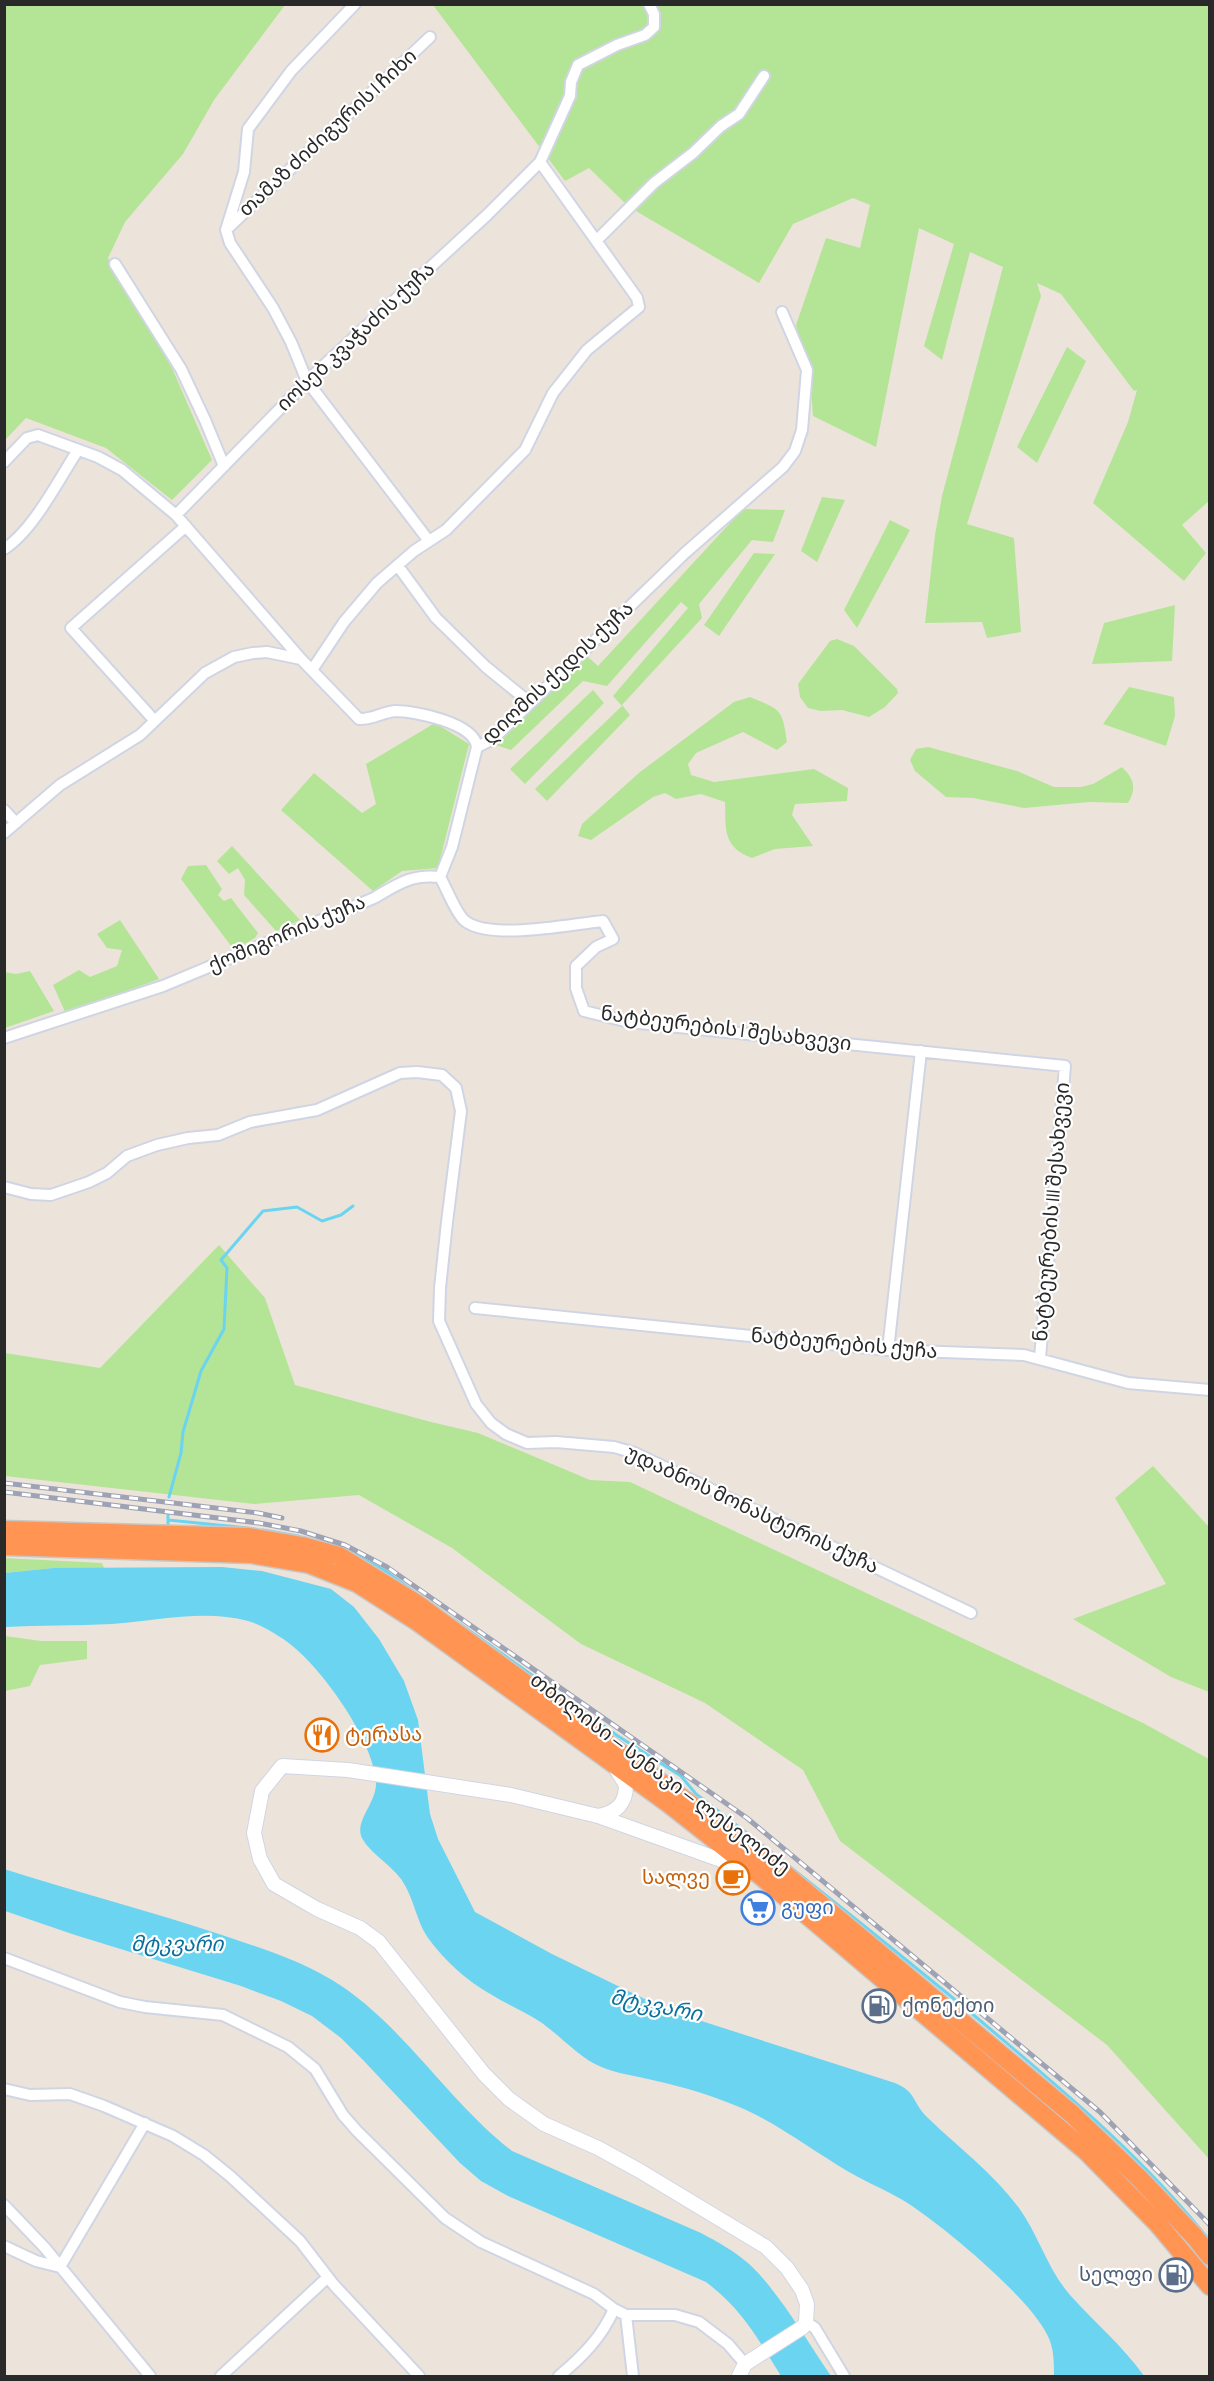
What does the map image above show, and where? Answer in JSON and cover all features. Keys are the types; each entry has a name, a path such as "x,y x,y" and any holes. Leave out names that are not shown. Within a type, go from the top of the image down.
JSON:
{"highway":[{"name":"თბილისი — სენაკი — ლესელიძე","path":"4,1530 249,1537 302,1546 339,1556 361,1568 454,1631 776,1867 1072,2114 1140,2179 1194,2236 1209,2256"},
{"name":"თბილისი — სენაკი — ლესელიძე","path":"4,1546 251,1554 276,1557 323,1568 357,1583 410,1617 714,1837 1086,2151 1158,2224 1209,2286"}],"street":[{"path":"356,4 291,71 248,129 244,172 226,230 230,243 273,308 291,342 307,381 429,541"},
{"path":"312,670 344,622 377,583 446,530 525,450 553,393 587,350 639,307 637,298 540,162 570,96 571,82 578,65 617,45 645,35 654,27 654,14 649,4"},
{"name":"თამაზ ძიძიგურის I ჩიხი","path":"226,230 430,37"},
{"path":"597,240 654,183 693,153 721,126 739,114 765,76"},
{"name":"იოსებ კვაჭაძის ქუჩა","path":"177,515 307,381 487,215 540,162"},
{"path":"115,264 182,369 224,466"},
{"name":"დიღმის ქედის ქუჩა","path":"4,462 27,438 38,435 98,457 122,470 177,515 301,659 359,719 394,711 441,719 471,735 477,747 493,739 685,553 780,471 795,451 802,430 807,370 782,312"},
{"path":"4,549 14,543 28,526 78,450"},
{"path":"154,720 71,628 186,526"},
{"path":"398,566 436,618 486,667 529,702"},
{"path":"4,833 60,785 133,740 205,673 234,657 267,652 301,659"},
{"path":"440,877 452,848 477,747"},
{"path":"4,810 16,823"},
{"name":"ქოშიგორის ქუჩა","path":"4,1038 163,986 374,898 406,879 424,875 440,877"},
{"name":"ნატბეურების I შესახვევი","path":"440,877 464,920 478,928 514,931 603,921 613,939 596,947 576,966 576,988 584,1011 629,1022 1065,1066"},
{"path":"888,1350 921,1052"},
{"name":"ნატბეურების III შესახვევი","path":"1040,1358 1065,1066"},
{"name":"უდაბნოს მონასტერის ქუჩა","path":"4,1187 31,1194 51,1195 89,1182 107,1173 127,1156 157,1145 188,1138 218,1135 250,1122 317,1110 400,1073 417,1072 442,1075 456,1088 461,1111 440,1287 439,1321 476,1404 491,1423 506,1434 527,1443 556,1442 614,1447 635,1453 971,1613"},
{"name":"ნატბეურების ქუჩა","path":"475,1308 888,1350 1024,1355 1128,1383 1209,1390"},
{"path":"598,1816 609,1814 624,1800 626,1785 610,1762"},
{"path":"4,1958 120,2002 145,2007 223,2015 288,2047 315,2069 343,2115 357,2132 445,2218 481,2242 594,2294 626,2315 675,2314 699,2322 728,2344 742,2370 804,2325 807,2304 802,2290 787,2268 766,2247 640,2171 598,2148 544,2124 509,2099 484,2074 379,1942 360,1928 317,1909 274,1884 260,1859 254,1833 262,1791 282,1766 348,1770 510,1795 598,1816 761,1876"},
{"path":"4,2089 30,2095 70,2094 146,2124 181,2140 204,2155 300,2241 328,2277 419,2376"},
{"path":"60,2266 146,2124"},
{"path":"4,2205 60,2266 150,2376"},
{"path":"4,2246 36,2261 60,2266"},
{"path":"221,2376 328,2277"},
{"path":"559,2376 605,2330 614,2309"},
{"path":"626,2315 633,2376"},
{"path":"804,2325 815,2328 844,2376"}],"green space":[{"path":"5,5 285,5 214,100 183,154 125,222 108,258 172,368 212,460 172,500 106,448 26,418 5,440"},
{"path":"433,5 1209,5 1209,501 1182,525 1206,553 1184,581 1093,503 1128,422 1137,390 1134,391 1061,294 1037,283 1041,296 967,524 1014,538 1021,632 987,638 982,622 925,623 942,496 1003,267 970,252 942,360 924,346 954,244 919,228 876,447 813,416 811,388 796,325 826,238 860,248 870,205 853,198 793,224 759,283 629,207 589,168 565,181"},
{"path":"1067,347 1086,361 1037,463 1017,447"},
{"path":"822,497 845,500 817,562 801,551"},
{"path":"743,509 785,510 773,542 752,540 699,604 702,618 622,705 630,715 547,801 535,789 622,706 613,696 688,608 681,602 607,686 583,681 511,750 493,744 587,656 598,666"},
{"path":"890,520 910,530 857,628 844,610"},
{"path":"754,553 775,554 719,636 704,625"},
{"path":"1175,605 1172,661 1092,664 1104,623"},
{"path":"837,639 854,646 897,689 898,693 885,707 869,717 842,710 821,711 808,708 800,697 798,684 830,641"},
{"path":"1129,687 1174,697 1175,716 1166,746 1103,724"},
{"path":"593,690 604,703 525,784 510,769"},
{"path":"750,697 778,712 783,722 787,742 777,750 743,732 696,753 688,764 691,775 714,782 814,769 848,788 847,801 795,804 792,815 813,846 775,849 752,858 742,854 735,848 728,836 725,802 701,794 676,799 665,793 653,797 591,840 578,836 582,824 640,772 734,702"},
{"path":"435,723 469,744 438,868 402,871 373,891 281,810 314,773 362,813 376,804 366,764"},
{"path":"928,747 1017,771 1054,787 1081,787 1093,784 1122,767 1132,780 1133,793 1128,803 1089,802 1024,808 973,798 946,797 915,771 910,760 916,749"},
{"path":"232,846 300,920 276,931 244,895 245,880 238,868 229,874 217,861"},
{"path":"206,865 222,889 218,895 224,901 231,898 258,933 255,938 234,950 181,879 188,866"},
{"path":"120,920 159,979 66,1014 53,985 79,970 90,977 117,966 122,950 107,948 97,934"},
{"path":"30,971 54,1011 5,1028 5,972 16,974"},
{"path":"219,1245 265,1298 295,1385 478,1433 590,1480 630,1482 1143,1723 1209,1759 1209,2159 1107,2045 840,1841 803,1770 705,1703 581,1644 452,1548 359,1495 254,1504 5,1476 5,1353 100,1368"},
{"path":"1153,1466 1209,1527 1209,1692 1171,1677 1073,1619 1166,1584 1115,1498"},
{"path":"4,1558 102,1563 104,1568 53,1568 5,1573"},
{"path":"5,1636 41,1641 87,1641 87,1659 40,1665 30,1686 5,1691"}],"water":[{"path":"222,1567 262,1571 331,1589 354,1607 379,1639 404,1681 418,1720 430,1814 438,1839 475,1912 552,1954 651,2002 689,2017 902,2086 911,2094 928,2118 1009,2195 1026,2219 1062,2285 1144,2376 1054,2376 1050,2341 1027,2306 964,2246 906,2202 849,2172 757,2115 715,2097 613,2071 593,2063 542,2023 498,1999 457,1970 428,1938 401,1879 362,1838 361,1825 373,1798 376,1784 366,1746 355,1725 342,1703 310,1663 280,1637 252,1622 215,1616 112,1624 5,1627 5,1573 53,1568"},
{"name":"მტკვარი","path":"4,1869 222,1935 284,1957 329,1978 366,2005 388,2025 469,2111 512,2151 701,2233 743,2259 770,2287 831,2376 781,2376 740,2314 706,2282 508,2196 481,2181 460,2163 341,2038 312,2016 241,1986 5,1911"}],"waterway":[{"path":"169,1497 181,1453 183,1432 201,1371 224,1329 227,1268 221,1260 263,1211 297,1207 322,1221 341,1215 353,1206"},
{"path":"168,1515 168,1524"},
{"path":"168,1520 248,1528"},
{"path":"263,1530 298,1536"},
{"path":"328,1544 341,1548"},
{"path":"350,1552 384,1570 416,1593"},
{"path":"453,1619 618,1736 681,1776 696,1794 970,2012 1096,2120 1155,2178 1210,2241"}],"railway":[{"path":"4,1483 258,1513 282,1518"},
{"path":"4,1492 259,1523 301,1531 345,1545 387,1567 747,1818 1100,2112 1210,2225"}],"place":[{"name":"ტერასა","path":"322,1735"},
{"name":"სალვე","path":"733,1878"},
{"name":"გუფი","path":"758,1908"},
{"name":"ქონექთი","path":"879,2006"},
{"name":"სელფი","path":"1176,2275"}]}
